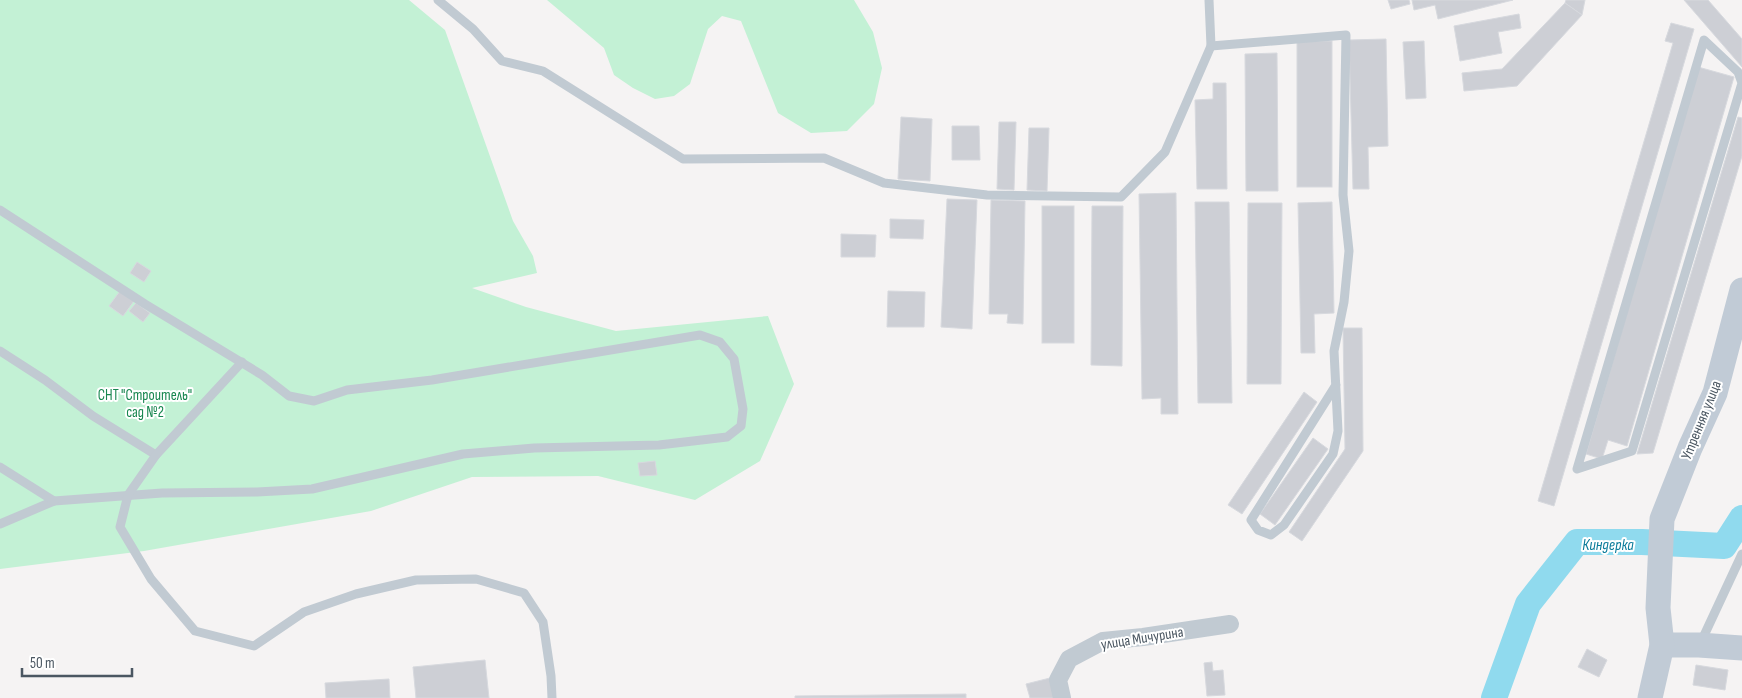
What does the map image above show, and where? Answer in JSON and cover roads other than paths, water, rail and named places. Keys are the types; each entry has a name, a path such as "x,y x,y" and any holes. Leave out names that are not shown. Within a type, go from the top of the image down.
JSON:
{"street":[{"name":"Утренняя улица","path":"1650,698 1662,645 1658,608 1662,519 1690,448 1715,393 1742,290"},
{"name":"улица Мичурина","path":"1062,698 1058,680 1069,659 1102,641 1230,624"},
{"path":"1662,645 1742,648"}],"lane":[{"path":"438,0 473,28 502,61 543,71 683,159 824,158 884,183 987,195 1121,197 1165,152 1211,46 1209,0"},
{"path":"1211,46 1346,34 1343,195 1349,251 1344,302 1334,351 1336,385 1338,431 1333,454 1284,526 1271,535 1258,530 1251,520 1336,385"},
{"path":"1704,40 1738,72 1742,82 1632,451 1577,469 1704,40"},
{"path":"0,210 137,298 242,362 289,396 314,401 348,390 432,380 700,335 720,342 734,359 743,409 741,426 727,437 659,445 534,448 463,454 312,489 257,492 162,493 54,501 0,524"},
{"path":"0,351 45,380 93,416 156,455"},
{"path":"242,362 156,455 128,495 120,526 151,579 195,631 254,646 304,612 356,594 416,580 476,579 524,592 543,622 551,676 552,698"},
{"path":"0,467 54,501"},
{"path":"1699,645 1742,554"}],"waterway":[{"name":"Киндерка","path":"1494,698 1528,604 1577,542 1642,542 1724,546 1742,518"}],"park label":[{"name":"СНТ \"Строитель\" сад №2","path":"145,404"}]}
